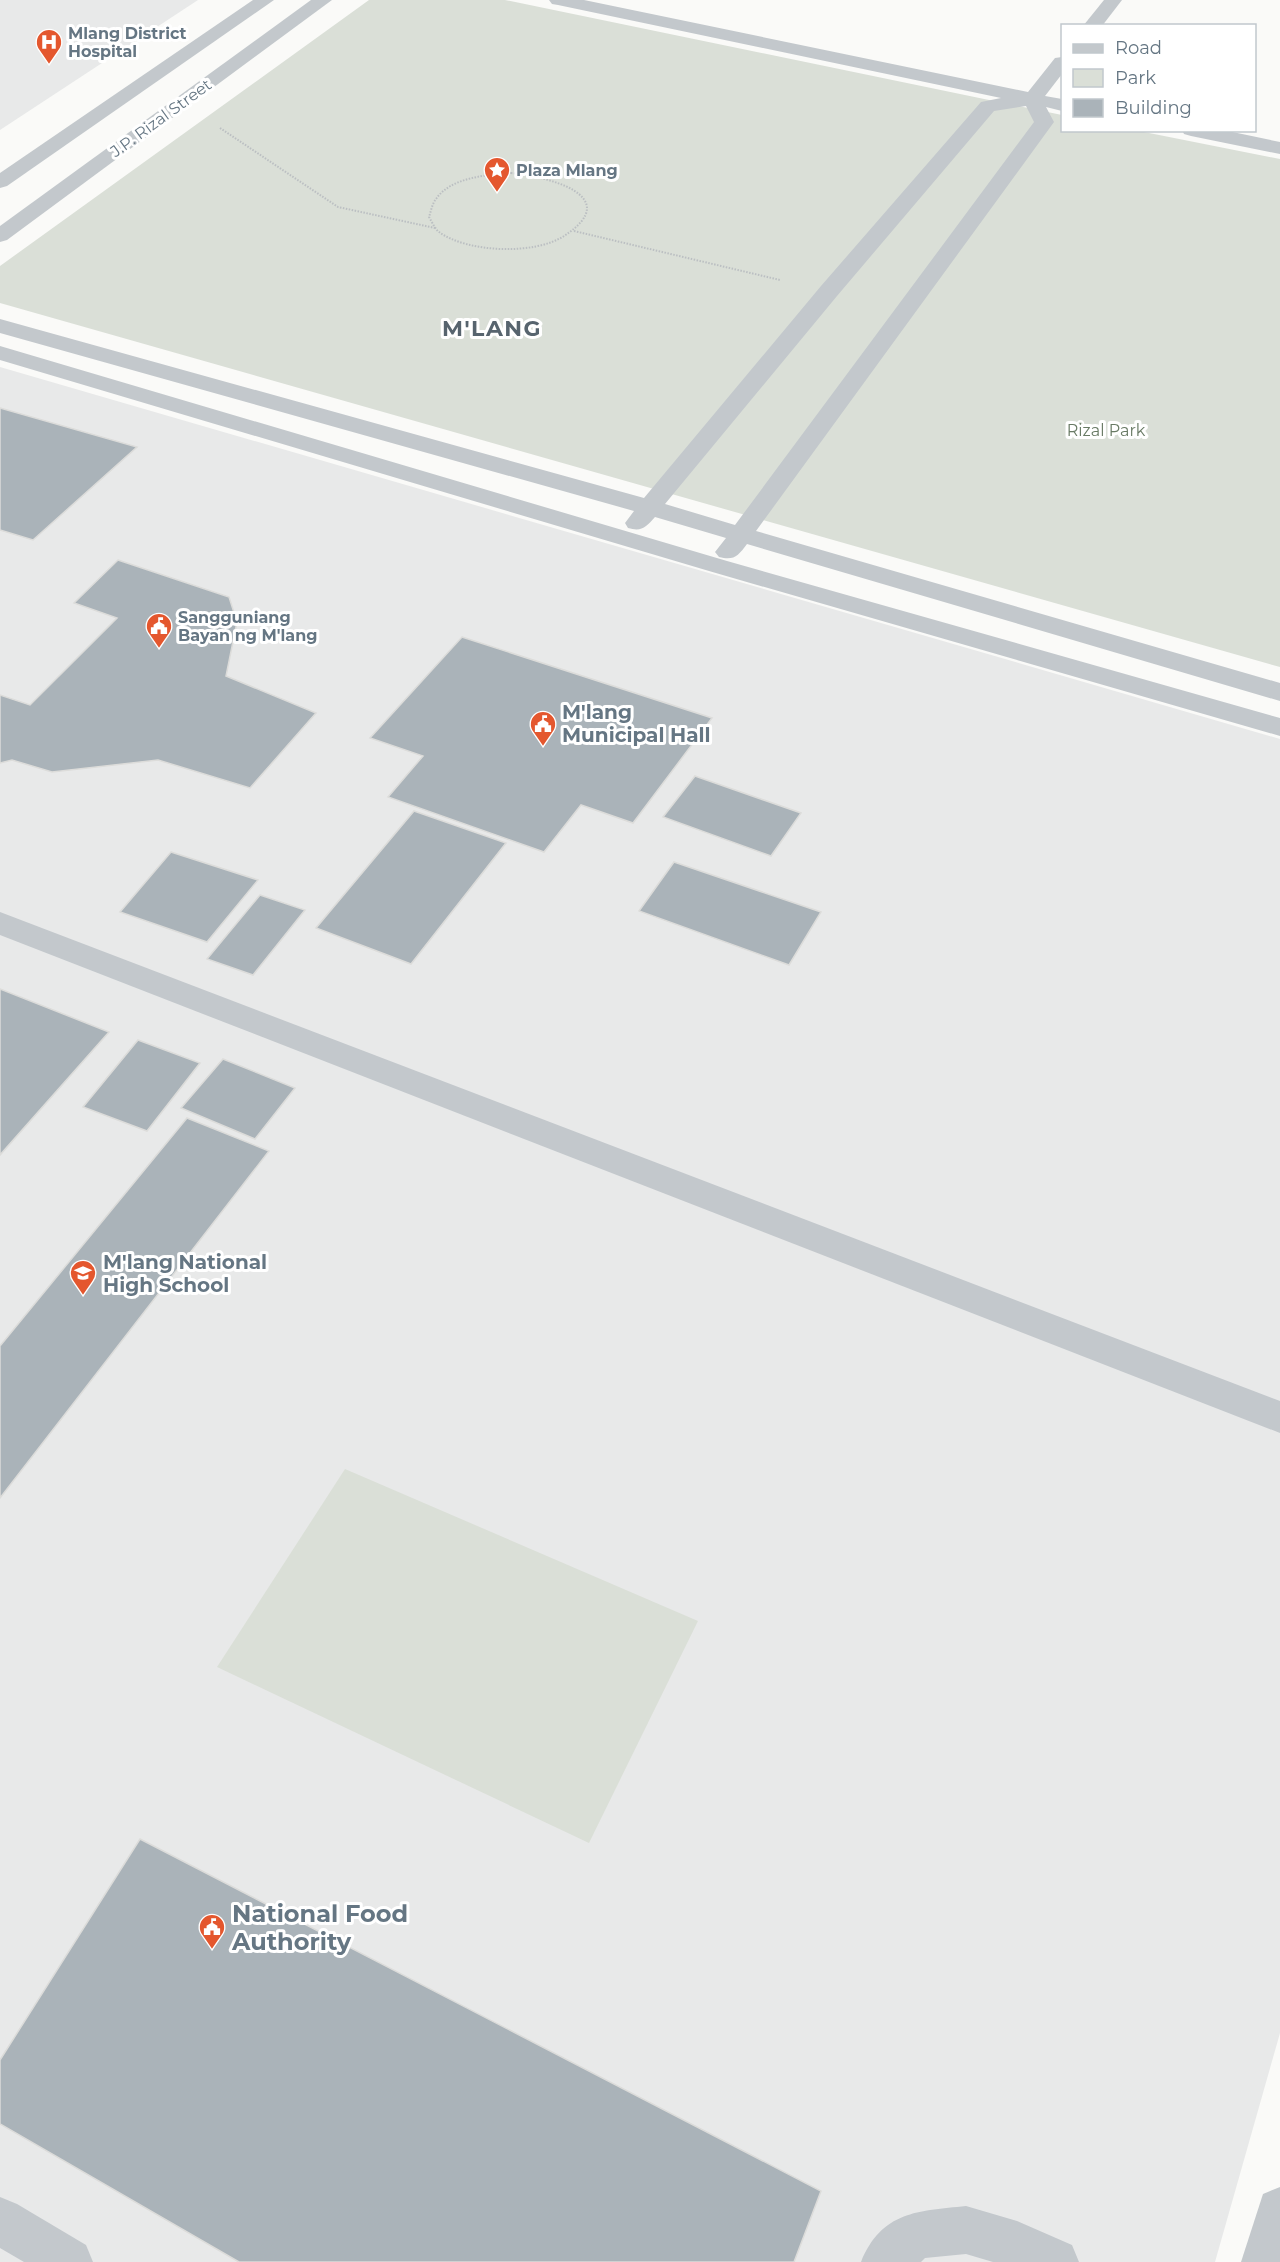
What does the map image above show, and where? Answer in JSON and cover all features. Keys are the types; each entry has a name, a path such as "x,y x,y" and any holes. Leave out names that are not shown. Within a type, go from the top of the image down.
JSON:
{"street":[{"name":"J.P. Rizal Street","path":"0,182 265,0"},
{"name":"J.P. Rizal Street","path":"0,236 322,0"},
{"path":"558,0 1061,105"},
{"path":"1094,24 1113,0"},
{"path":"624,537 651,508 829,291 988,106 1032,99 1061,63"},
{"path":"718,566 1044,122 1032,99"},
{"path":"1201,132 1280,148"},
{"path":"0,326 651,508 1280,692"},
{"path":"0,353 718,566 1280,728"},
{"path":"0,922 1280,1417"},
{"path":"1265,2262 1280,2211"},
{"path":"0,2221 69,2262"},
{"path":"885,2262 915,2235 966,2230 1017,2245 1055,2262"}],"path":[{"path":"181,103 338,207 435,228 449,238 468,245 500,249 540,246 574,231 586,212 584,202 578,193 550,179 511,173 470,179 439,194 431,205 429,217 435,228"},
{"path":"574,231 829,291"}],"shaded area":[{"name":"Mlang District Hospital","path":"0,0 198,0 0,130"},
{"path":"0,367 1280,739 1280,2033 1215,2262 0,2262"}],"green space":[{"name":"Rizal Park","path":"369,0 505,0 1061,115 1061,132 1144,132 1280,159 1280,667 0,303 0,266"},
{"path":"345,1469 698,1621 589,1843 217,1667"}],"building":[{"path":"0,408 137,447 33,540 0,530"},
{"name":"Sangguniang Bayan ng M'lang","path":"118,560 229,597 237,622 226,676 316,713 250,788 158,760 52,772 12,760 0,763 0,695 30,705 117,618 74,603"},
{"name":"M'lang Municipal Hall","path":"462,637 712,718 633,823 581,805 544,852 388,797 423,756 370,738"},
{"path":"695,776 801,813 771,856 663,817"},
{"path":"414,811 506,843 411,964 316,928"},
{"path":"171,852 258,880 207,942 120,912"},
{"path":"674,862 821,912 789,965 639,911"},
{"path":"260,895 305,910 253,975 207,959"},
{"path":"0,989 109,1032 0,1155"},
{"path":"138,1040 200,1063 147,1131 83,1107"},
{"path":"223,1059 295,1088 255,1139 181,1108"},
{"path":"187,1118 269,1151 0,1498 0,1346"},
{"name":"National Food Authority","path":"140,1839 821,2191 794,2262 239,2262 0,2124 0,2060"}],"place":[{"name":"Mlang District Hospital","path":"49,65"},
{"name":"Plaza Mlang","path":"497,193"},
{"name":"Sangguniang Bayan ng M'lang","path":"159,649"},
{"name":"M'lang Municipal Hall","path":"543,747"},
{"name":"M'lang National High School","path":"83,1296"},
{"name":"National Food Authority","path":"212,1950"}],"district":[{"name":"M'LANG","path":"492,328"}]}
